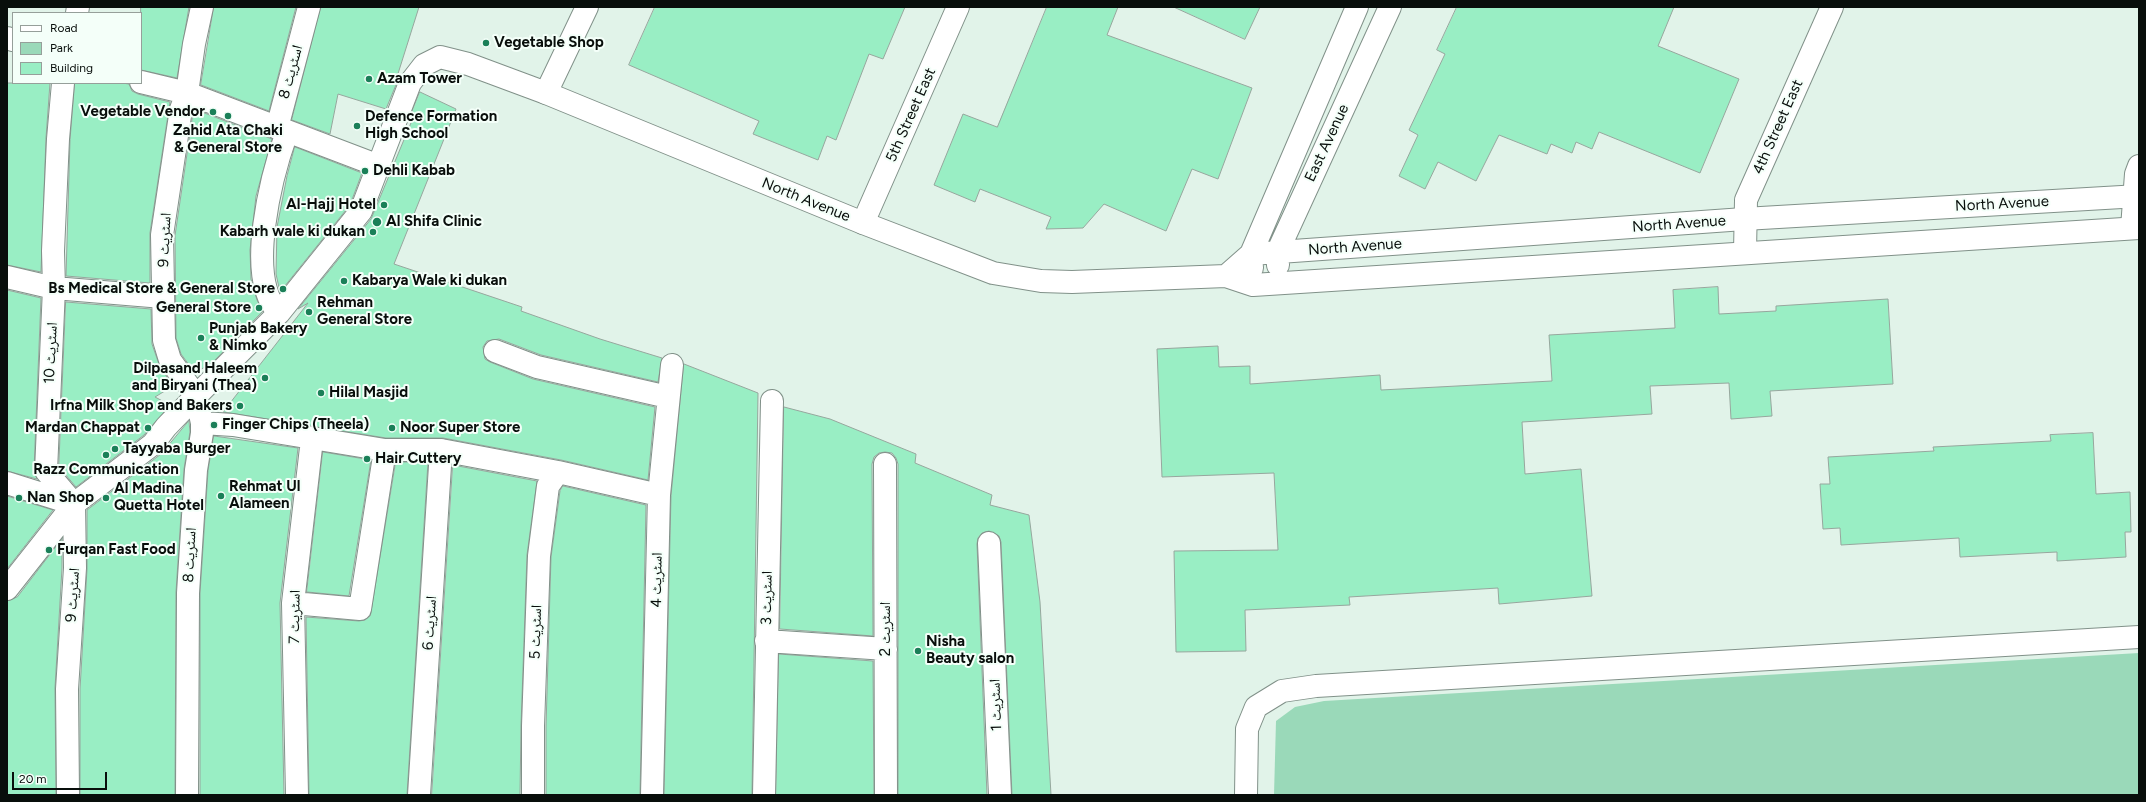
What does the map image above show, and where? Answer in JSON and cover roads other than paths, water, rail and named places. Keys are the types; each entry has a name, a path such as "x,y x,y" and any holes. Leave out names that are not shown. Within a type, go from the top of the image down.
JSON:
{"street":[{"name":"اسٹریٹ 9","path":"196,396 170,360 164,340 162,235 181,109 187,93 194,44 202,7"},
{"name":"اسٹریٹ 8","path":"279,313 272,306 267,295 261,263 265,217 272,190 282,130 309,7"},
{"path":"546,93 588,7"},
{"name":"5th Street East","path":"864,224 958,7"},
{"name":"East Avenue","path":"1253,285 1251,254 1357,7"},
{"name":"East Avenue","path":"1279,282 1277,253 1390,7"},
{"name":"4th Street East","path":"1745,252 1744,219 1746,200 1832,7"},
{"name":"North Avenue","path":"279,313 361,211 410,83 424,65 440,57 468,64 546,93 864,224 993,273 1018,278 1072,282 1226,276 1253,285 1279,282 2136,228"},
{"path":"142,82 187,93 379,166"},
{"name":"اسٹریٹ 10","path":"63,84 58,139 53,251 54,288 46,471 74,504"},
{"path":"2136,228 2136,174 2139,166"},
{"name":"North Avenue","path":"1251,254 1744,219 2137,197"},
{"path":"1226,276 1251,254"},
{"path":"7,277 54,288 163,297"},
{"path":"7,589 74,504 153,444 166,427 279,313"},
{"path":"495,352 537,367 668,397"},
{"name":"اسٹریٹ 4","path":"652,795 659,495 672,365"},
{"name":"اسٹریٹ 8","path":"186,795 188,593 196,470 202,423 196,396"},
{"name":"اسٹریٹ 3","path":"764,795 772,401"},
{"path":"202,423 233,425 385,450 441,450 558,472 659,495"},
{"name":"اسٹریٹ 7","path":"297,795 293,603 312,439"},
{"path":"293,603 360,609 385,450"},
{"name":"اسٹریٹ 6","path":"419,795 441,450"},
{"name":"اسٹریٹ 2","path":"885,464 886,795"},
{"name":"اسٹریٹ 5","path":"533,795 533,726 539,556 548,486 558,472"},
{"path":"7,484 74,504"},
{"name":"اسٹریٹ 9","path":"68,795 67,689 75,568 74,504"},
{"name":"اسٹریٹ 1","path":"989,543 1000,795"},
{"path":"1246,795 1247,729 1256,708 1282,691 1316,686 2139,637"},
{"path":"766,640 886,649"}],"place":[{"name":"Vegetable Shop","path":"486,43"},
{"name":"Azam Tower","path":"369,79"},
{"name":"Vegetable Vendor","path":"213,112"},
{"name":"Zahid Ata Chaki & General Store","path":"228,116"},
{"name":"Defence Formation High School","path":"357,126"},
{"name":"Dehli Kabab","path":"365,171"},
{"name":"Al-Hajj Hotel","path":"384,205"},
{"name":"Al Shifa Clinic","path":"377,222"},
{"name":"Kabarh wale ki dukan","path":"373,232"},
{"name":"Kabarya Wale ki dukan","path":"344,281"},
{"name":"Bs Medical Store & General Store","path":"283,289"},
{"name":"General Store","path":"259,308"},
{"name":"Rehman General Store","path":"309,312"},
{"name":"Punjab Bakery & Nimko","path":"201,338"},
{"name":"Dilpasand Haleem and Biryani (Thea)","path":"265,378"},
{"name":"Hilal Masjid","path":"321,393"},
{"name":"Irfna Milk Shop and Bakers","path":"240,406"},
{"name":"Finger Chips (Theela)","path":"214,425"},
{"name":"Mardan Chappat","path":"148,428"},
{"name":"Noor Super Store","path":"392,428"},
{"name":"Tayyaba Burger","path":"115,449"},
{"name":"Razz Communication","path":"106,455"},
{"name":"Hair Cuttery","path":"367,459"},
{"name":"Rehmat Ul Alameen","path":"221,496"},
{"name":"Nan Shop","path":"19,498"},
{"name":"Al Madina Quetta Hotel","path":"106,498"},
{"name":"Furqan Fast Food","path":"49,550"},
{"name":"Nisha Beauty salon","path":"918,651"}]}
